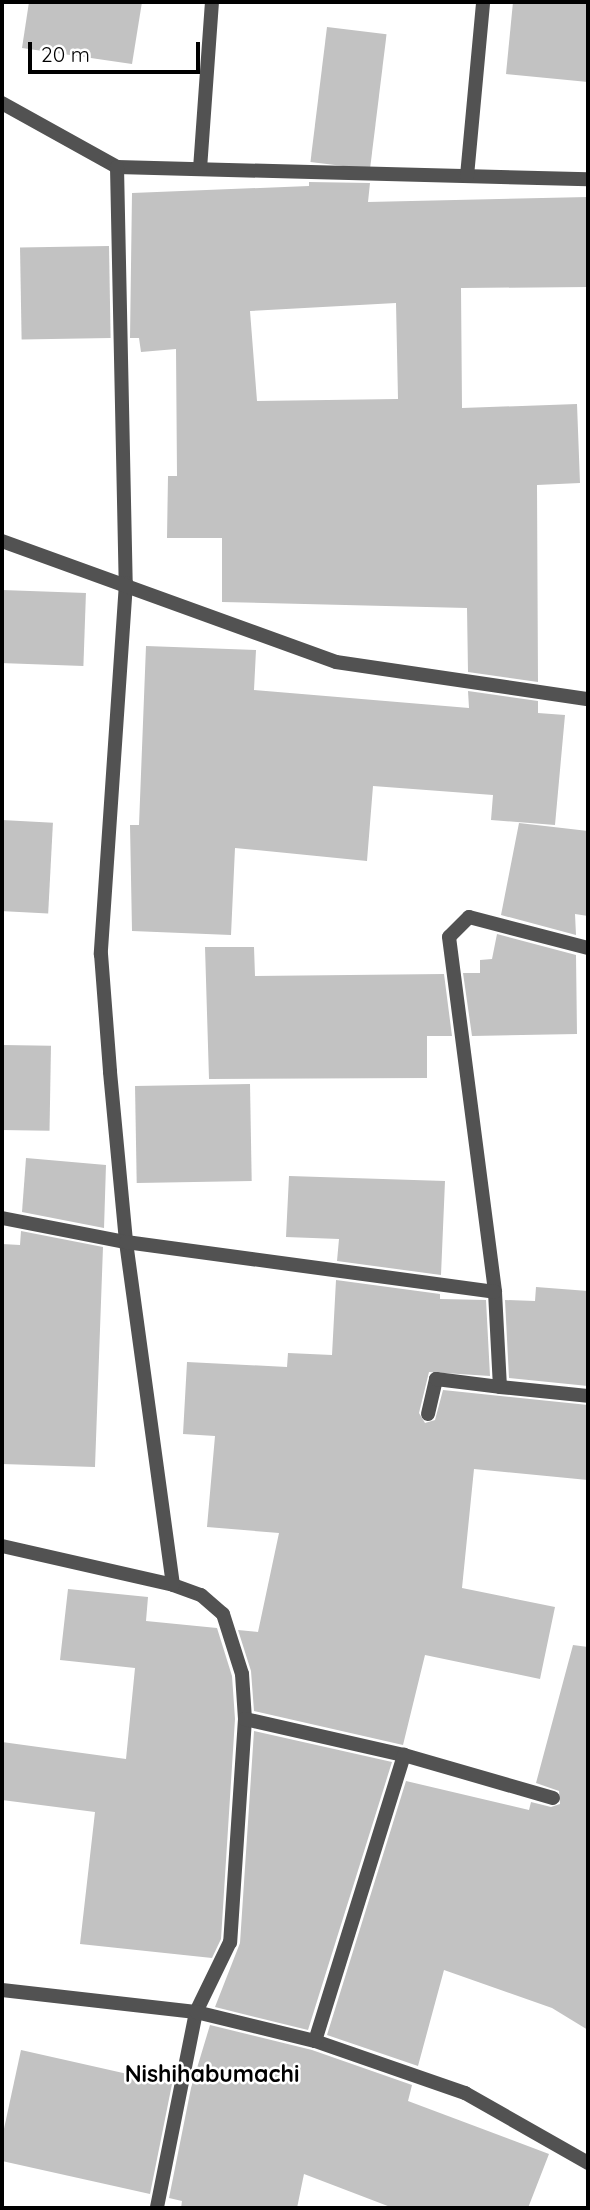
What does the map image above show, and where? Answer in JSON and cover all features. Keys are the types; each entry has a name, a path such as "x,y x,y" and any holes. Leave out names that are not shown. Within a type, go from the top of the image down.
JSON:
{"street":[{"path":"200,169 212,2"},
{"path":"467,176 484,2"},
{"path":"2,103 117,166 588,179"},
{"path":"117,166 126,583 101,954 126,1242 173,1585"},
{"path":"2,541 126,583 336,663 588,699"},
{"path":"500,1387 495,1292 449,937 469,917 588,948"},
{"path":"2,1218 126,1242 495,1292"},
{"path":"428,1415 436,1379 588,1396"},
{"path":"2,1546 173,1585 201,1595 223,1614 242,1674 245,1719 230,1942 196,2012 157,2208"},
{"path":"245,1719 404,1755 553,1798"},
{"path":"315,2041 404,1755"},
{"path":"2,1990 196,2012 315,2041 465,2093 588,2163"}],"building":[{"path":"29,2 142,2 132,64 22,48"},
{"path":"513,2 588,2 588,82 506,74"},
{"path":"327,27 387,34 370,169 310,162"},
{"path":"309,182 370,183 368,202 588,197 588,287 461,288 462,408 577,404 580,483 537,485 538,682 468,672 467,608 222,602 222,538 167,538 168,476 177,476 176,349 141,352 139,338 130,338 132,193 309,186","holes":["396,303 398,399 257,401 250,311"]},
{"path":"109,246 111,338 22,340 20,248"},
{"path":"2,590 86,593 83,666 2,663"},
{"path":"146,646 256,650 254,690 469,708 468,691 538,701 538,713 565,715 555,825 491,820 493,795 373,786 367,861 235,848 231,935 132,931 130,825 139,825"},
{"path":"2,820 53,823 48,914 2,911"},
{"path":"519,823 588,831 588,916 575,914 576,935 501,915"},
{"path":"497,934 576,955 577,1034 472,1036 463,973 480,973 480,960 492,959"},
{"path":"205,947 254,947 255,976 444,974 452,1036 427,1036 427,1078 209,1079"},
{"path":"2,1045 51,1046 50,1131 2,1130"},
{"path":"250,1084 252,1181 137,1183 135,1086"},
{"path":"26,1158 106,1165 104,1228 22,1212"},
{"path":"289,1176 445,1181 441,1275 337,1261 339,1239 286,1237"},
{"path":"21,1231 103,1247 95,1467 2,1464 2,1244 20,1245"},
{"path":"336,1280 440,1294 440,1299 486,1300 490,1376 429,1372 419,1413 425,1423 435,1420 443,1390 588,1405 588,1480 474,1469 462,1588 555,1607 540,1679 425,1655 403,1745 254,1711 251,1671 238,1630 258,1632 279,1533 207,1527 215,1436 183,1434 187,1362 287,1367 288,1353 332,1355"},
{"path":"536,1287 588,1291 588,1386 509,1378 505,1300 535,1301"},
{"path":"68,1589 148,1597 146,1621 217,1628 232,1676 235,1719 221,1939 212,1958 80,1944 95,1812 2,1800 2,1742 126,1759 135,1668 60,1660"},
{"path":"573,1645 588,1647 588,2030 552,2008 444,1970 418,2066 327,2035 406,1781 529,1810 531,1802 551,1807 560,1804 559,1791 536,1783"},
{"path":"254,1731 392,1762 308,2030 215,2007 240,1943"},
{"path":"210,2025 312,2050 412,2085 408,2101 549,2154 528,2208 393,2208 304,2174 297,2208 181,2208 182,2201 169,2198 191,2088"},
{"path":"21,2050 172,2084 150,2194 2,2161 2,2138"}],"district":[{"name":"Nishihabumachi","path":"212,2074"}]}
